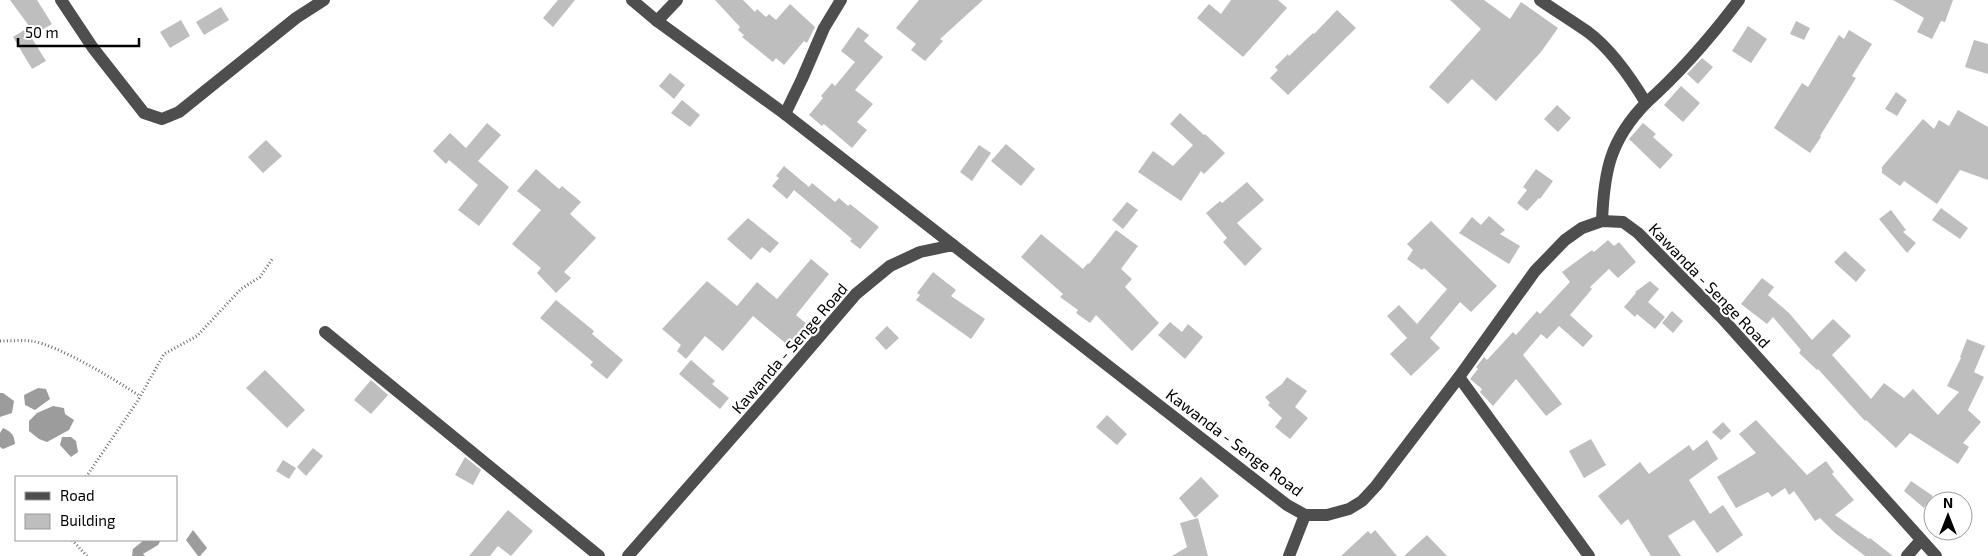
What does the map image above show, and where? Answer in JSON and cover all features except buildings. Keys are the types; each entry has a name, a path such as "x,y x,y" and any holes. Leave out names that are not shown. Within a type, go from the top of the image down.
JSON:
{"street":[{"path":"61,0 93,48 144,113 162,119 179,112 296,18 324,0"},
{"path":"632,0 657,21 785,114 953,245"},
{"path":"657,21 676,0"},
{"path":"785,114 824,28 841,0"},
{"path":"1540,0 1590,34 1636,85 1646,103"},
{"path":"1602,221 1604,187 1608,165 1616,145 1634,116 1669,83 1706,43 1739,0"},
{"name":"Kawanda - Senge Road","path":"628,556 778,386 856,294 890,266 920,252 953,245 1287,504 1305,515 1327,515 1349,509 1362,500 1376,486 1535,271 1564,240 1582,228 1602,221 1623,222 1638,232 1722,318 1936,556"},
{"path":"325,332 599,556"},
{"path":"1459,376 1589,556"},
{"path":"1289,556 1305,515"},
{"path":"1906,556 1922,540"}],"path":[{"path":"87,476 109,446 164,354 197,336 241,289 260,277 273,258"},
{"path":"0,341 32,341 61,352 118,382 140,396"},
{"path":"73,541 87,556"}],"shaded area":[{"path":"38,388 46,389 50,399 35,410 25,405 24,395"},
{"path":"0,393 14,401 12,413 0,417"},
{"path":"53,406 64,408 65,414 74,420 69,430 47,442 39,439 29,431 29,421 37,413"},
{"path":"3,428 12,434 15,444 3,449 0,447 0,433"},
{"path":"62,437 71,437 76,441 78,452 71,457 60,445"},
{"path":"193,530 207,548 200,556 198,556 186,540"},
{"path":"143,541 160,541 158,545 143,554 145,556 132,556 133,549"}]}
